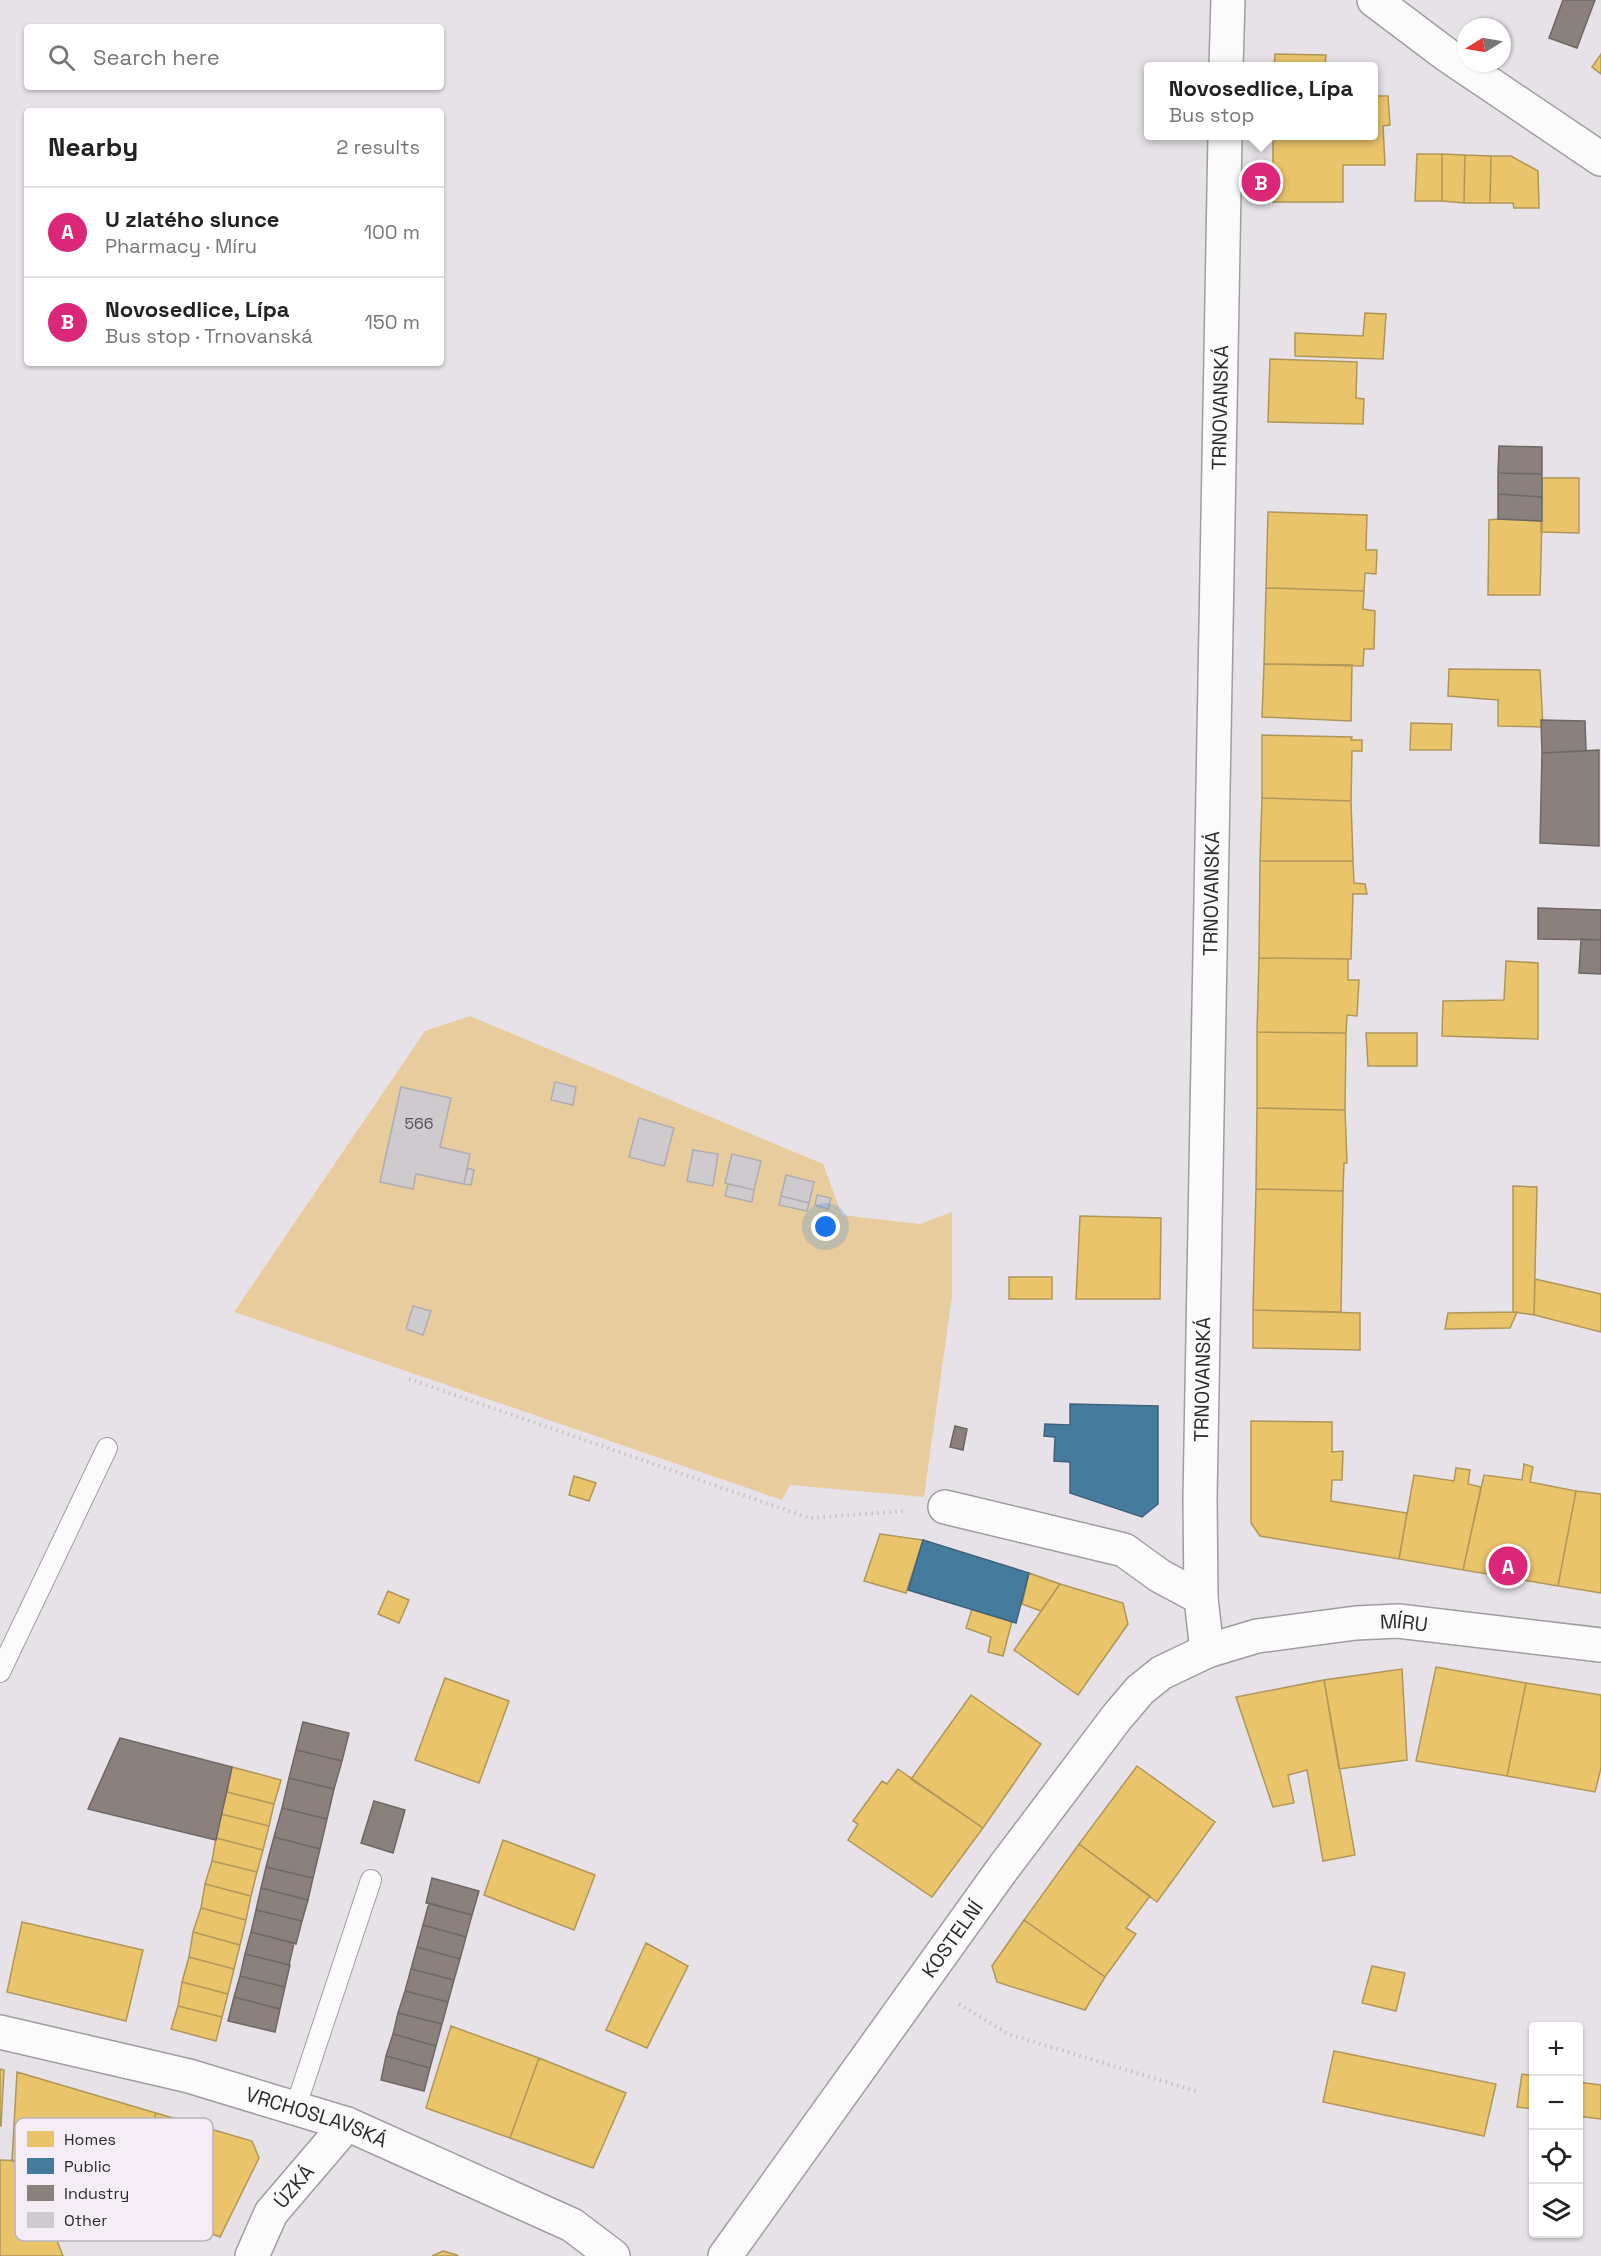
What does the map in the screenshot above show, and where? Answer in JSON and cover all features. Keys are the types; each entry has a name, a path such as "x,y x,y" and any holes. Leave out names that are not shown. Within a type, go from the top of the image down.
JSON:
{"street":[{"path":"1226,62 1228,0"},
{"path":"1374,0 1447,55 1601,159"},
{"name":"TRNOVANSKÁ","path":"1207,1652 1201,1598 1200,1498 1225,140"},
{"path":"945,1507 1124,1550 1160,1576 1201,1598"},
{"name":"MÍRU","path":"1207,1652 1257,1636 1310,1627 1398,1621 1601,1645"},
{"name":"KOSTELNÍ","path":"725,2256 923,1983 1000,1871 1140,1690 1161,1673 1207,1652"},
{"name":"VRCHOSLAVSKÁ","path":"0,2032 189,2076 347,2124 572,2225 613,2256"},
{"name":"ÚZKÁ","path":"252,2256 271,2213 347,2124"}],"lane":[{"path":"0,1672 107,1448"},
{"path":"295,2109 371,1880"}],"path":[{"path":"409,1379 809,1518 945,1507"},
{"path":"923,1983 1008,2034 1196,2091"}],"shaded area":[{"path":"470,1016 823,1164 842,1215 920,1224 952,1212 952,1296 924,1497 790,1485 782,1500 234,1312 425,1031"}],"building: Homes":[{"path":"1275,54 1326,55 1325,62 1274,62"},
{"path":"1601,54 1601,74 1592,67"},
{"path":"1378,96 1388,96 1390,125 1383,126 1385,165 1343,165 1343,202 1273,202 1273,140 1378,140"},
{"path":"1417,154 1442,154 1442,201 1415,201"},
{"path":"1442,154 1465,155 1464,203 1442,201"},
{"path":"1465,155 1491,156 1490,203 1464,203"},
{"path":"1491,156 1511,156 1538,171 1539,208 1514,208 1513,203 1490,203"},
{"path":"1365,313 1386,314 1383,359 1295,356 1295,333 1363,336"},
{"path":"1270,359 1357,362 1356,398 1364,399 1363,424 1268,422"},
{"path":"1542,478 1579,478 1579,533 1541,532"},
{"path":"1268,512 1367,515 1366,550 1377,550 1376,574 1365,573 1364,591 1266,588"},
{"path":"1489,520 1542,521 1540,595 1488,595"},
{"path":"1266,588 1364,591 1363,609 1375,611 1374,649 1364,649 1363,666 1264,664"},
{"path":"1264,664 1352,665 1351,721 1262,717"},
{"path":"1449,669 1540,670 1543,727 1498,726 1498,700 1448,696"},
{"path":"1411,723 1452,724 1451,750 1410,750"},
{"path":"1262,735 1352,737 1351,740 1362,740 1362,751 1352,751 1351,801 1262,798"},
{"path":"1262,798 1351,801 1353,861 1260,861"},
{"path":"1260,861 1353,861 1354,883 1365,884 1367,894 1353,894 1351,959 1259,958"},
{"path":"1259,958 1348,959 1348,980 1359,980 1357,1016 1347,1015 1346,1033 1257,1032"},
{"path":"1506,961 1538,963 1538,1039 1442,1036 1443,1001 1504,1000"},
{"path":"1257,1032 1346,1033 1345,1110 1257,1108"},
{"path":"1366,1033 1417,1033 1417,1066 1368,1066"},
{"path":"1257,1108 1345,1110 1347,1163 1344,1163 1343,1191 1256,1189"},
{"path":"1513,1186 1537,1187 1534,1315 1513,1312"},
{"path":"1256,1189 1343,1191 1341,1312 1253,1310"},
{"path":"1080,1216 1161,1218 1160,1299 1076,1299"},
{"path":"1009,1277 1052,1277 1052,1299 1009,1299"},
{"path":"1535,1279 1601,1294 1601,1332 1534,1315"},
{"path":"1253,1310 1360,1313 1360,1350 1253,1348"},
{"path":"1517,1312 1510,1328 1445,1329 1448,1313"},
{"path":"1251,1421 1332,1422 1332,1452 1343,1451 1342,1480 1332,1480 1331,1501 1407,1513 1399,1559 1260,1536 1251,1523"},
{"path":"1524,1464 1533,1467 1530,1482 1576,1491 1558,1586 1463,1570 1484,1475 1522,1480"},
{"path":"1456,1468 1470,1470 1468,1484 1481,1487 1463,1570 1399,1559 1414,1475 1454,1481"},
{"path":"574,1476 596,1483 589,1501 569,1495"},
{"path":"1576,1491 1601,1494 1601,1593 1558,1586"},
{"path":"880,1534 923,1540 906,1593 864,1581"},
{"path":"1029,1573 1060,1584 1041,1611 1022,1604"},
{"path":"1060,1584 1123,1603 1128,1624 1078,1695 1014,1650"},
{"path":"388,1591 409,1600 399,1623 378,1614"},
{"path":"972,1609 1012,1621 1003,1656 988,1652 991,1637 966,1628"},
{"path":"1436,1667 1526,1683 1507,1776 1416,1761"},
{"path":"1402,1669 1407,1760 1339,1769 1324,1680"},
{"path":"445,1678 509,1701 479,1783 415,1760"},
{"path":"1324,1680 1355,1855 1323,1861 1307,1770 1288,1775 1294,1803 1273,1807 1236,1697"},
{"path":"1526,1683 1601,1695 1601,1768 1595,1792 1507,1776"},
{"path":"971,1695 1041,1744 983,1828 911,1779"},
{"path":"1137,1766 1215,1822 1157,1902 1079,1844"},
{"path":"232,1767 281,1780 274,1804 227,1792"},
{"path":"898,1769 983,1828 932,1897 848,1840 858,1824 853,1821 882,1781 887,1784"},
{"path":"227,1792 274,1804 269,1826 221,1814"},
{"path":"221,1814 269,1826 263,1850 216,1838"},
{"path":"216,1838 263,1850 257,1872 212,1861"},
{"path":"503,1840 595,1875 574,1930 484,1895"},
{"path":"1079,1844 1150,1896 1126,1928 1136,1934 1105,1977 1024,1920"},
{"path":"212,1861 257,1872 251,1896 205,1884"},
{"path":"205,1884 251,1896 246,1920 201,1908"},
{"path":"201,1908 246,1920 240,1945 193,1932"},
{"path":"1024,1920 1105,1977 1085,2010 997,1982 992,1966"},
{"path":"22,1922 143,1950 126,2021 7,1992"},
{"path":"193,1932 240,1945 234,1969 189,1957"},
{"path":"646,1943 688,1966 647,2048 606,2030"},
{"path":"189,1957 234,1969 228,1994 182,1982"},
{"path":"1372,1966 1405,1973 1396,2011 1362,2003"},
{"path":"182,1982 228,1994 222,2017 178,2006"},
{"path":"178,2006 222,2017 216,2041 171,2029"},
{"path":"451,2026 539,2058 510,2138 426,2108"},
{"path":"1334,2051 1496,2084 1484,2136 1323,2102"},
{"path":"539,2058 626,2093 593,2168 510,2138"},
{"path":"0,2069 4,2070 1,2126 0,2126"},
{"path":"17,2072 156,2113 154,2118 15,2118 15,2161 12,2161"},
{"path":"1522,2074 1529,2075 1529,2108 1517,2107"},
{"path":"1583,2083 1601,2085 1601,2119 1583,2117"},
{"path":"156,2113 173,2118 154,2118"},
{"path":"213,2130 252,2141 259,2158 220,2237 213,2234"},
{"path":"0,2160 15,2161 15,2241 57,2241 63,2256 0,2256"},
{"path":"443,2251 457,2255 458,2256 432,2256"}],"building: Public":[{"path":"1070,1404 1158,1406 1158,1504 1142,1517 1070,1493 1070,1462 1054,1461 1055,1437 1044,1436 1045,1424 1070,1425"},
{"path":"923,1540 1029,1573 1016,1623 908,1590"}],"building: Industry":[{"path":"1563,0 1595,0 1577,48 1549,38"},
{"path":"1499,446 1542,447 1542,474 1498,473"},
{"path":"1498,473 1542,474 1542,497 1498,494"},
{"path":"1498,494 1542,497 1542,521 1498,519"},
{"path":"1541,720 1585,721 1586,751 1542,753"},
{"path":"1599,750 1599,846 1540,843 1542,753"},
{"path":"1538,908 1601,910 1601,940 1538,939"},
{"path":"1581,939 1601,940 1601,974 1579,973"},
{"path":"955,1426 967,1429 963,1450 950,1447"},
{"path":"303,1722 349,1733 342,1761 296,1750"},
{"path":"120,1738 232,1767 216,1840 88,1809"},
{"path":"296,1750 342,1761 334,1789 289,1778"},
{"path":"289,1778 334,1789 327,1819 282,1808"},
{"path":"374,1801 405,1810 393,1853 361,1843"},
{"path":"282,1808 327,1819 320,1849 274,1837"},
{"path":"274,1837 320,1849 313,1878 266,1867"},
{"path":"266,1867 313,1878 308,1900 261,1888"},
{"path":"432,1878 479,1891 472,1915 426,1903"},
{"path":"261,1888 308,1900 302,1921 256,1910"},
{"path":"429,1903 472,1915 466,1937 423,1925"},
{"path":"256,1910 302,1921 296,1944 251,1932"},
{"path":"423,1925 466,1937 460,1959 417,1947"},
{"path":"251,1932 294,1943 289,1965 245,1954"},
{"path":"417,1947 460,1959 454,1980 411,1969"},
{"path":"245,1954 290,1965 285,1987 240,1976"},
{"path":"411,1969 454,1980 448,2002 405,1991"},
{"path":"240,1976 285,1987 280,2009 234,1997"},
{"path":"405,1991 448,2002 442,2024 398,2013"},
{"path":"234,1997 280,2009 275,2032 228,2021"},
{"path":"398,2013 442,2024 436,2046 393,2034"},
{"path":"393,2034 436,2046 430,2068 386,2056"},
{"path":"386,2056 430,2068 424,2091 381,2080"}],"building: Other":[{"path":"555,1082 576,1087 573,1105 551,1100"},
{"path":"401,1087 451,1098 440,1147 470,1154 464,1184 416,1174 413,1189 380,1182"},
{"path":"639,1118 674,1128 664,1166 629,1157"},
{"path":"693,1150 718,1154 713,1186 687,1181"},
{"path":"732,1154 761,1161 754,1190 725,1183"},
{"path":"467,1168 474,1170 471,1185 464,1184"},
{"path":"786,1175 814,1182 809,1203 781,1196"},
{"path":"728,1184 754,1190 752,1202 725,1196"},
{"path":"817,1195 831,1198 828,1209 815,1205"},
{"path":"781,1196 809,1203 807,1211 779,1205"},
{"path":"413,1306 431,1311 423,1335 406,1329"}],"place":[{"name":"Novosedlice, Lípa","path":"1261,182"},
{"name":"U zlatého slunce","path":"1508,1566"}]}
